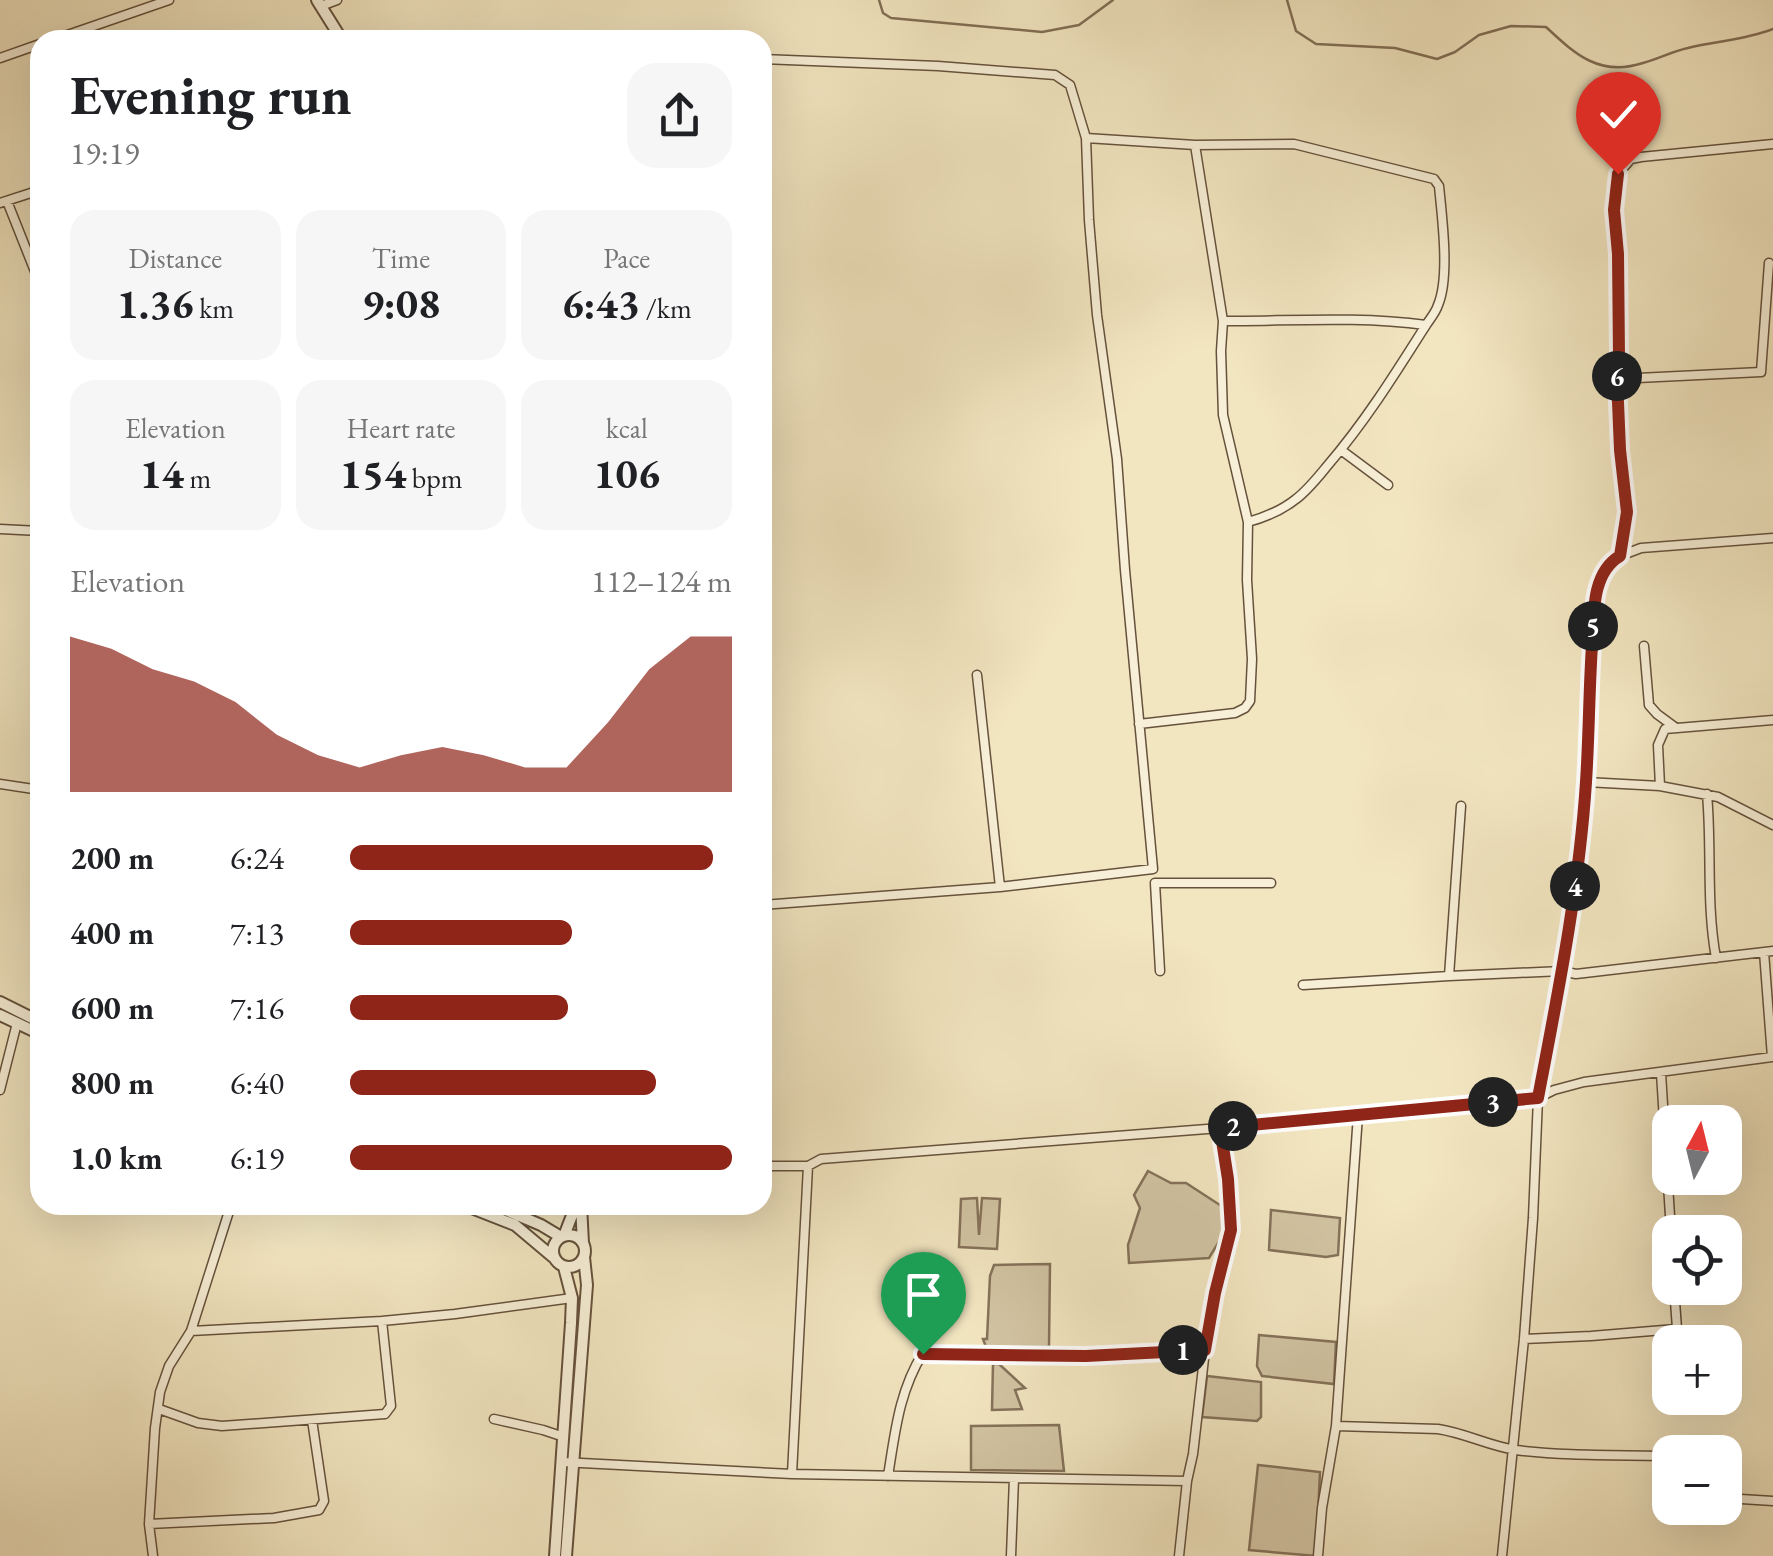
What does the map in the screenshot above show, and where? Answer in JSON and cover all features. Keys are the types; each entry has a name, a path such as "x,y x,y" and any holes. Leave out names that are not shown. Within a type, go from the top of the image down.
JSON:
{"street":[{"path":"81,30 168,0"},
{"path":"336,30 319,3 337,0"},
{"path":"0,58 30,48"},
{"path":"772,59 1055,75 1070,85 1086,138 1088,220 1117,459 1160,970"},
{"path":"1086,138 1195,145 1294,144 1438,182 1444,253 1439,305 1391,380 1299,498 1271,516 1248,522"},
{"path":"1620,556 1627,512 1617,378 1618,254 1614,210 1618,174 1631,159 1641,156 1773,144"},
{"path":"1139,724 1235,713 1250,702 1248,522 1223,415 1224,321 1195,145"},
{"path":"30,193 3,202 30,262"},
{"path":"1761,372 1769,263"},
{"path":"1224,321 1384,320 1426,326"},
{"path":"1617,378 1773,372"},
{"path":"1340,450 1388,485"},
{"path":"0,528 30,530"},
{"path":"1502,1556 1524,1339 1538,1098 1570,927 1586,782 1594,611 1599,581 1608,562 1641,548 1773,538"},
{"path":"1644,646 1649,705 1676,728"},
{"path":"977,675 1000,887"},
{"path":"1660,786 1658,745 1665,729 1773,720"},
{"path":"1586,782 1660,786 1707,794 1729,801 1773,825"},
{"path":"0,784 30,788"},
{"path":"1707,794 1711,832 1710,924 1716,958"},
{"path":"1449,976 1461,806"},
{"path":"772,904 1000,887 1153,869"},
{"path":"1155,884 1271,882"},
{"path":"1303,985 1449,976 1576,974 1769,952 1773,1070"},
{"path":"0,1002 30,1017"},
{"path":"0,1015 30,1029"},
{"path":"0,1090 17,1023"},
{"path":"772,1166 808,1166 821,1159 1538,1098 1584,1082 1772,1057"},
{"path":"1660,1073 1670,1215"},
{"path":"1318,1556 1336,1426 1358,1115"},
{"path":"1179,1556 1205,1350 1231,1230 1220,1128"},
{"path":"792,1474 808,1166"},
{"path":"153,1556 148,1524 155,1428 164,1378 191,1330 227,1215"},
{"path":"490,1215 515,1225 564,1267 572,1298 564,1437 568,1462 566,1556"},
{"path":"518,1215 562,1236 575,1236 583,1244"},
{"path":"553,1258 552,1248 573,1215"},
{"path":"555,1556 588,1285 579,1215"},
{"path":"564,1267 578,1265 584,1256"},
{"path":"888,1476 902,1397 923,1354 926,1307 911,1293 894,1285"},
{"path":"191,1330 382,1321 572,1298"},
{"path":"160,1409 198,1424 222,1426 385,1414 391,1406 382,1321"},
{"path":"1524,1339 1652,1331"},
{"path":"923,1354 1086,1356 1205,1350"},
{"path":"494,1419 564,1437"},
{"path":"148,1524 274,1518 318,1510 324,1501 312,1420"},
{"path":"1336,1426 1438,1429 1512,1449 1652,1456"},
{"path":"568,1462 792,1474 1187,1481"},
{"path":"1012,1556 1014,1478"},
{"path":"1742,1499 1773,1502"}],"shaded area":[{"path":"1148,1171 1171,1183 1186,1183 1223,1207 1231,1222 1209,1258 1129,1263 1128,1245 1140,1208 1134,1195"},
{"path":"977,1198 979,1235 982,1198 1000,1199 997,1249 959,1247 961,1199"},
{"path":"1271,1210 1340,1218 1338,1255 1269,1250"},
{"path":"1050,1264 1049,1347 986,1347 983,1339 987,1339 994,1265"},
{"path":"1259,1335 1336,1342 1334,1384 1262,1376 1257,1366"},
{"path":"993,1364 999,1364 1025,1388 1015,1390 1022,1409 992,1410"},
{"path":"1207,1376 1261,1382 1261,1417 1257,1421 1202,1417"},
{"path":"1059,1425 1064,1471 971,1470 971,1426"},
{"path":"1258,1465 1320,1472 1316,1556 1249,1550"}],"waterway":[{"path":"879,0 883,13 891,18 1042,32 1079,25 1113,0"},
{"path":"1287,0 1296,31 1316,44 1395,48 1437,59 1479,35 1511,26 1546,27 1590,61 1614,67 1628,67 1682,49 1773,29"}],"route":[{"path":"923,1354 1086,1356 1205,1350 1231,1230 1220,1128 1538,1098 1570,927 1586,782 1594,611 1599,581 1608,562 1620,556 1626,528 1617,378 1618,254 1614,210 1618,174"}]}
